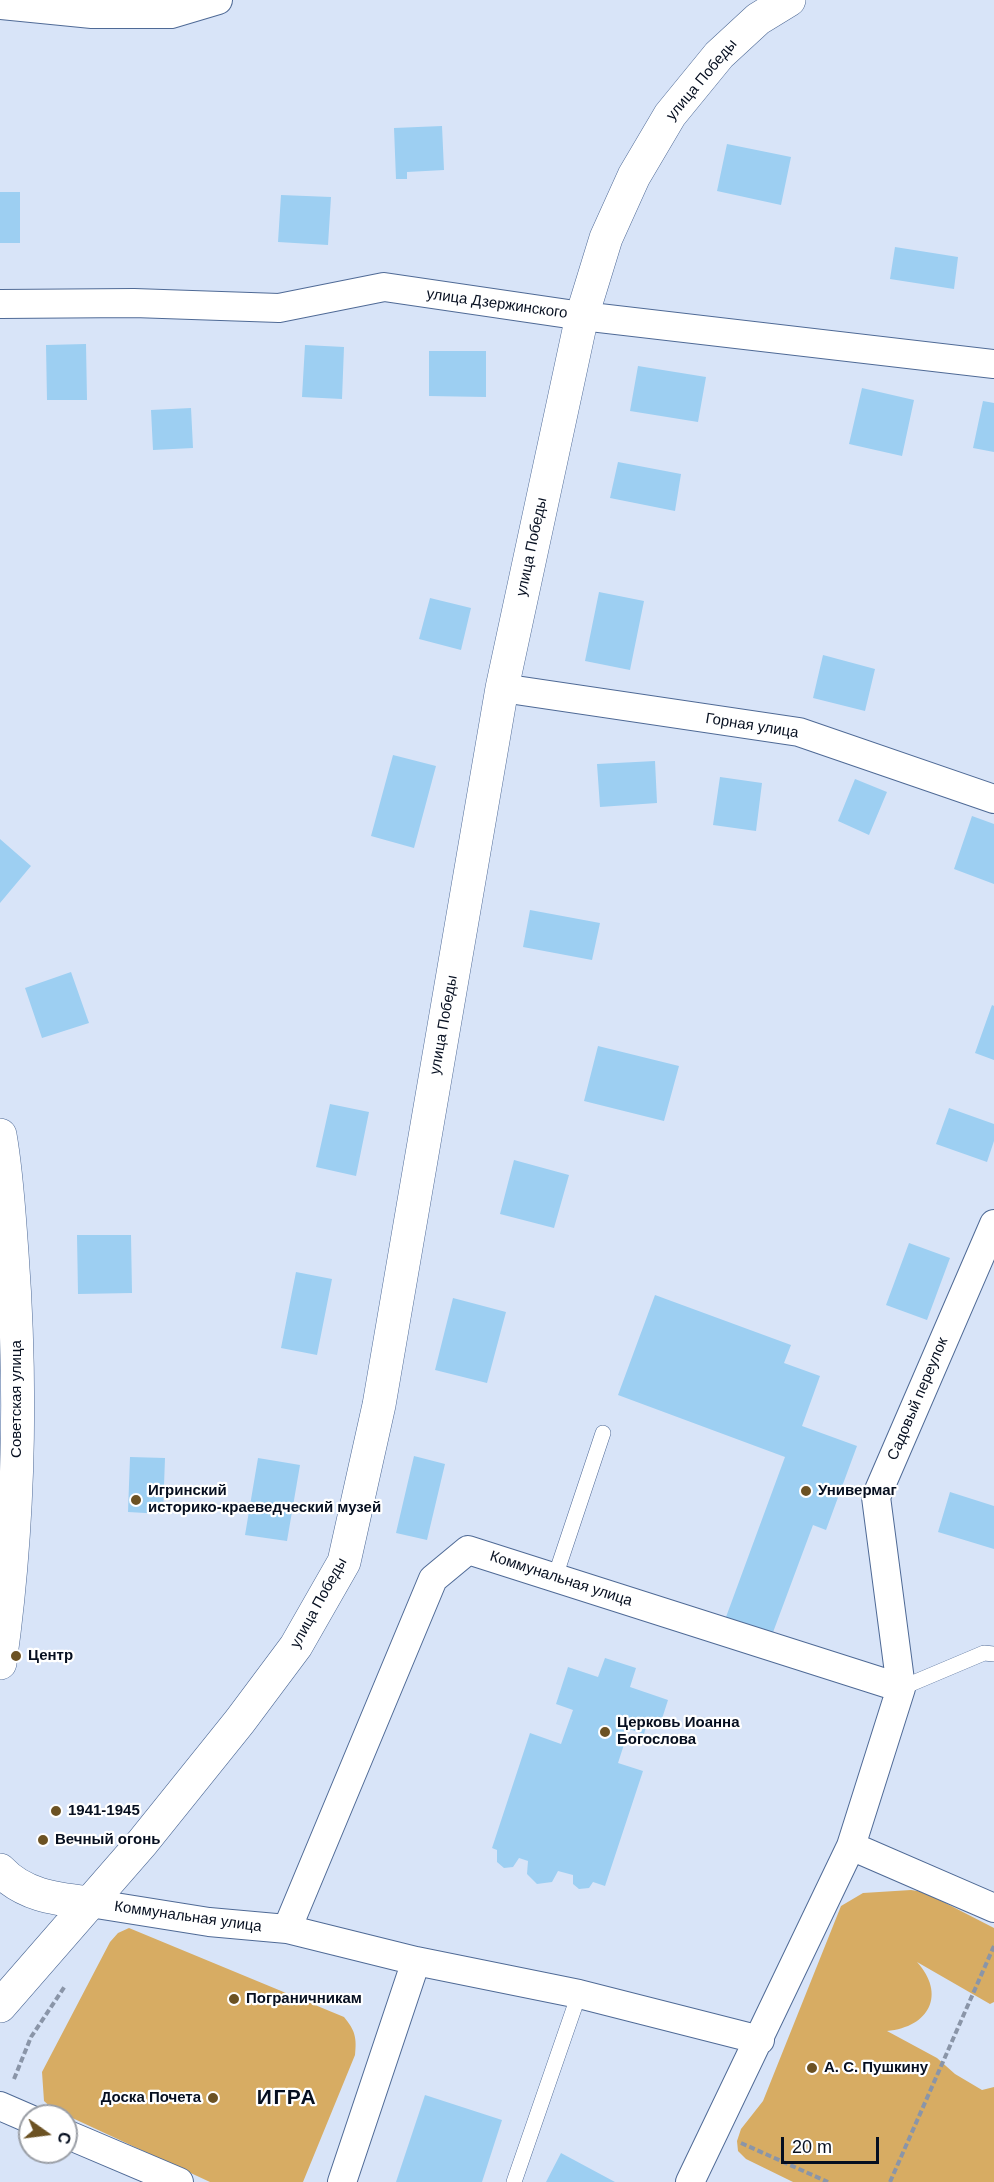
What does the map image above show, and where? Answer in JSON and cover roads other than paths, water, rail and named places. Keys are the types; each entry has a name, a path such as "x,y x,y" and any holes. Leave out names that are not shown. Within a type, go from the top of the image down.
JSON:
{"main road":[{"name":"улица Победы","path":"0,2006 191,1782 296,1646 344,1562 379,1405 502,688 582,316 606,238 634,176 670,115 719,55 758,19 789,0"},
{"name":"Советская улица","path":"0,1135 5,1166 16,1314 17,1462 8,1610 0,1663"},
{"path":"0,1870 7,1878 43,1898 90,1903"}],"street":[{"path":"0,5 92,14 171,14 218,0"},
{"name":"улица Дзержинского","path":"0,304 134,303 279,308 384,287 582,316 994,364"},
{"name":"Горная улица","path":"502,688 799,732 994,799"},
{"name":"Садовый переулок","path":"901,1688 876,1497 994,1224"},
{"name":"Коммунальная улица","path":"287,1929 434,1579 468,1550 901,1688"},
{"path":"690,2182 851,1846 901,1688"},
{"path":"851,1846 994,1908"},
{"name":"Коммунальная улица","path":"90,1903 209,1922 287,1929 416,1961 579,1994 760,2040"},
{"path":"342,2182 416,1961"},
{"path":"78,2139 179,2182"}],"lane":[{"path":"555,1577 603,1433"},
{"path":"901,1688 984,1653 994,1654"},
{"path":"514,2182 579,1994"}],"place":[{"name":"Универмаг","path":"806,1491"},
{"name":"Игринский историко-краеведческий музей","path":"136,1500"},
{"name":"Центр","path":"16,1656"},
{"name":"Церковь Иоанна Богослова","path":"605,1732"},
{"name":"1941-1945","path":"56,1811"},
{"name":"Вечный огонь","path":"43,1840"},
{"name":"Пограничникам","path":"234,1999"},
{"name":"А. С. Пушкину","path":"812,2068"},
{"name":"Доска Почета","path":"213,2098"}],"district":[{"name":"ИГРА","path":"287,2098"}]}
